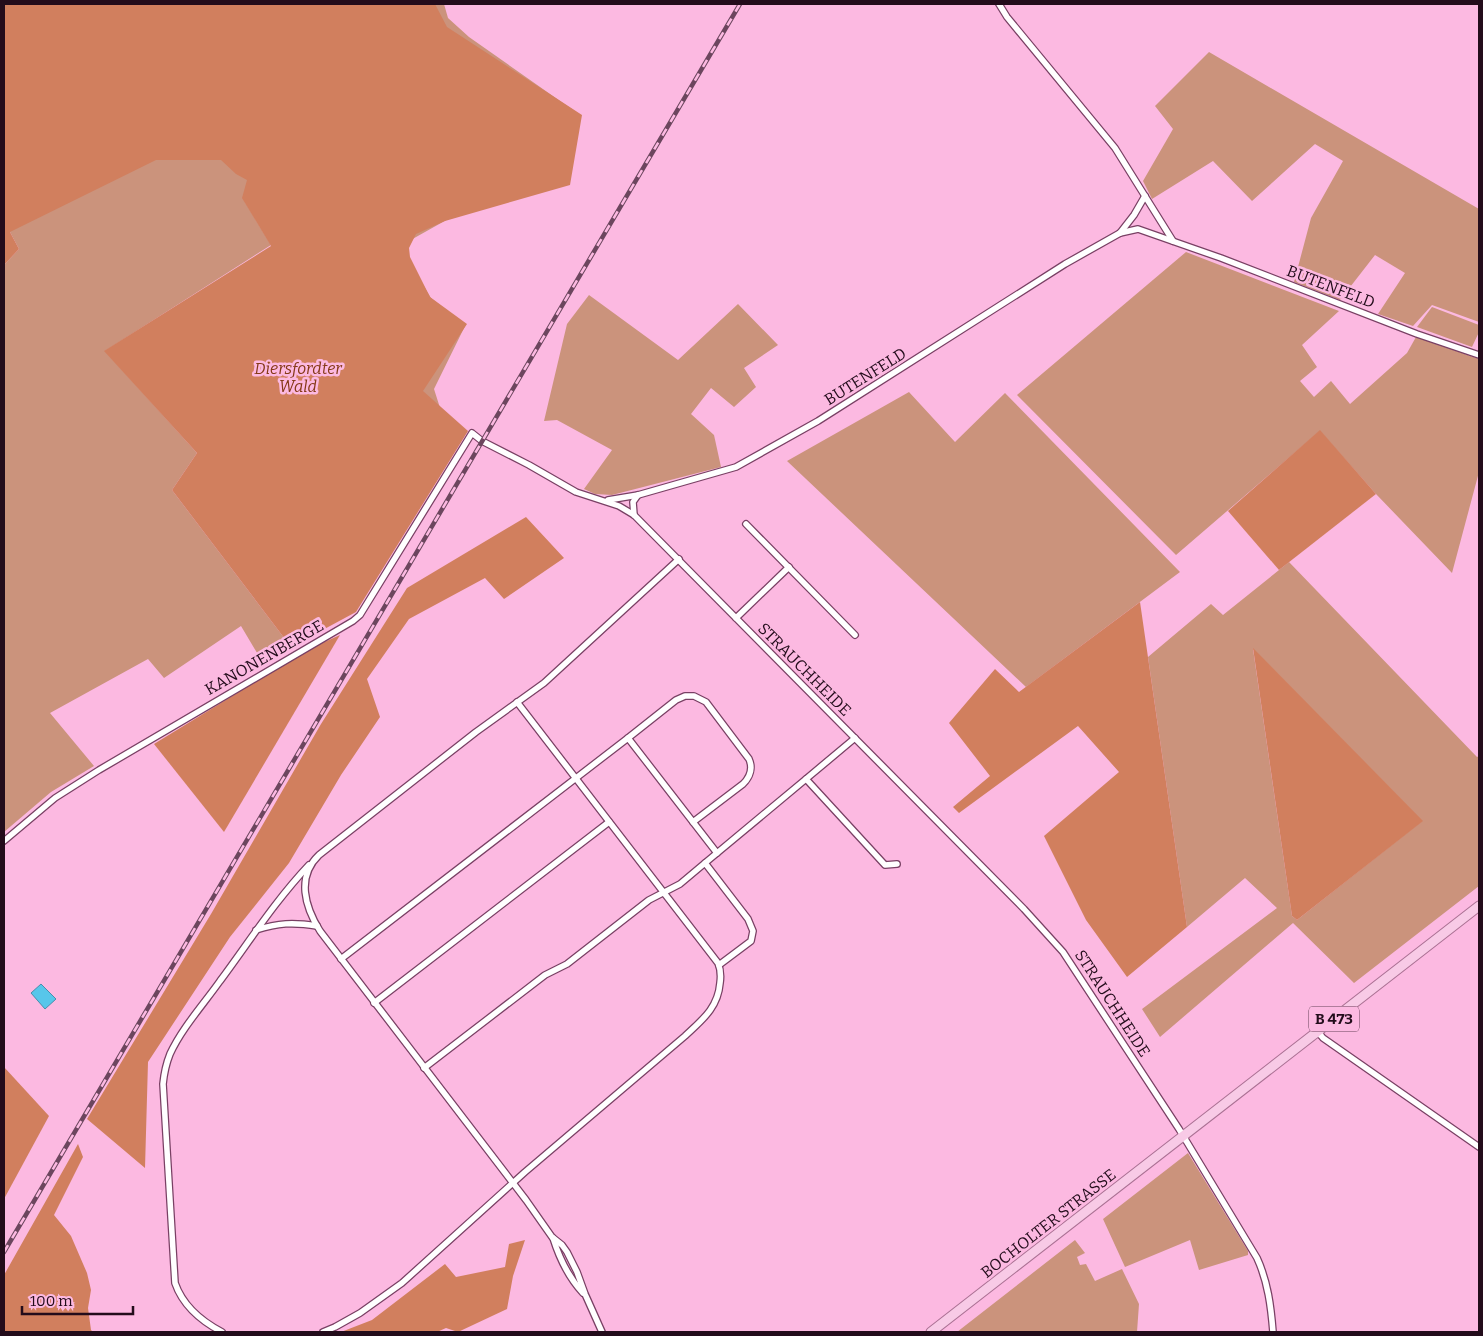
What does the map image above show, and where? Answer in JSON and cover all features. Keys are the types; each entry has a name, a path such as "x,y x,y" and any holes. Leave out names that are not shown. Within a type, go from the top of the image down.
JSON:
{"main road":[{"name":"B 473","path":"1186,1135 1479,906"},
{"name":"BOCHOLTER STRASSE","path":"931,1332 1186,1135"}],"street":[{"path":"999,4 1007,17 1115,148 1173,241"},
{"name":"BUTENFELD","path":"1120,234 1145,196"},
{"name":"BUTENFELD","path":"606,501 638,495 736,467 818,421 1065,264 1120,234 1138,230 1173,241 1417,334 1479,355"},
{"name":"STRAUCHHEIDE","path":"472,433 482,441 576,492 619,506 634,515 1024,909 1063,952 1186,1135 1258,1258 1264,1271 1270,1298 1273,1332"},
{"name":"KANONENBERGE","path":"4,841 55,798 99,770 353,621 360,615 472,433"},
{"path":"634,515 633,502 638,495"},
{"path":"746,524 855,635"},
{"path":"222,1332 194,1313 182,1298 175,1283 163,1084 167,1063 176,1044 291,883 318,854 476,732 544,683 679,559"},
{"name":"STRAUCHHEIDE","path":"736,618 789,567"},
{"path":"341,959 676,700 685,696 694,696 703,700 749,758 751,764 749,777 743,784 693,822"},
{"path":"323,1332 353,1318 387,1295 705,1018 718,996 721,977 720,965 517,702"},
{"path":"628,738 718,853"},
{"name":"STRAUCHHEIDE","path":"424,1068 545,975 567,964 648,900 680,884 855,738"},
{"path":"806,778 885,865 897,864"},
{"path":"374,1003 609,822"},
{"path":"310,864 306,877 307,905 317,926 552,1237 562,1245 569,1255 602,1332"},
{"path":"706,864 748,919 753,931 751,941 720,965"},
{"path":"256,930 286,923 317,926"},
{"path":"1318,1032 1323,1038 1479,1146"}],"shaded area":[{"path":"4,4 444,4 448,18 469,37 580,115 450,218 400,246 431,298 465,326 434,389 441,411 245,202 271,245 105,351 197,453 172,490 291,647 263,663 241,626 164,678 148,659 50,713 94,766 51,792 4,832 4,265 19,249 10,232"},
{"path":"1209,52 1479,209 1479,322 1432,305 1413,326 1378,314 1405,273 1375,255 1340,300 1294,282 1311,218 1343,161 1315,144 1252,201 1213,161 1152,199 1143,181 1173,129 1155,106"},
{"path":"1186,252 1339,311 1302,345 1317,367 1300,381 1314,397 1331,381 1350,404 1407,353 1416,337 1479,359 1479,472 1452,573 1376,494 1320,431 1176,555 1017,395"},
{"path":"589,295 678,360 738,304 778,345 744,368 756,387 734,407 711,388 691,414 714,435 721,467 612,495 595,494 584,489 612,450 557,420 544,421 567,324"},
{"path":"1432,307 1479,325 1479,332 1472,347 1417,327"},
{"path":"909,392 955,442 1005,393 1180,572 1026,687 787,461"},
{"path":"1289,562 1477,757 1479,756 1479,886 1354,983 1293,923 1160,1037 1142,1009 1277,908 1245,878 1187,927 1148,657 1211,604 1223,615","holes":["1253,649 1422,821 1297,920 1292,916"]},
{"path":"1188,1153 1248,1251 1248,1255 1199,1270 1190,1240 1125,1267 1103,1219"},
{"path":"1075,1240 1085,1253 1077,1257 1080,1265 1086,1264 1095,1281 1122,1269 1139,1304 1137,1332 957,1332"}],"green space":[{"name":"Diersfordter Wald","path":"4,4 435,4 447,27 582,115 570,185 445,221 416,234 409,248 410,257 430,297 467,324 423,391 468,431 356,612 291,647 172,490 197,453 104,351 271,246 242,198 247,180 236,174 221,160 156,160 10,232 19,249 4,265"},
{"path":"1320,430 1376,494 1279,570 1228,511"},
{"path":"526,517 564,558 504,599 485,578 409,619 367,679 380,717 341,775 289,863 230,937 148,1062 145,1168 87,1119 211,914 321,724 407,588"},
{"path":"1140,602 1187,927 1127,977 1086,920 1044,836 1119,772 1078,726 959,813 953,807 990,776 949,723 995,669 1019,692"},
{"path":"340,635 224,832 154,744 309,649"},
{"path":"1253,648 1423,821 1297,920 1292,916"},
{"path":"4,1067 49,1116 4,1199"},
{"path":"78,1144 83,1157 54,1215 71,1236 87,1273 91,1290 88,1308 91,1330 93,1332 4,1332 4,1275"},
{"path":"525,1240 513,1276 507,1309 458,1332 446,1328 437,1332 341,1332 372,1320 445,1264 456,1277 505,1267 509,1244"}],"water":[{"path":"41,984 56,999 45,1009 31,993"}],"railway":[{"path":"4,1252 740,4"}]}
